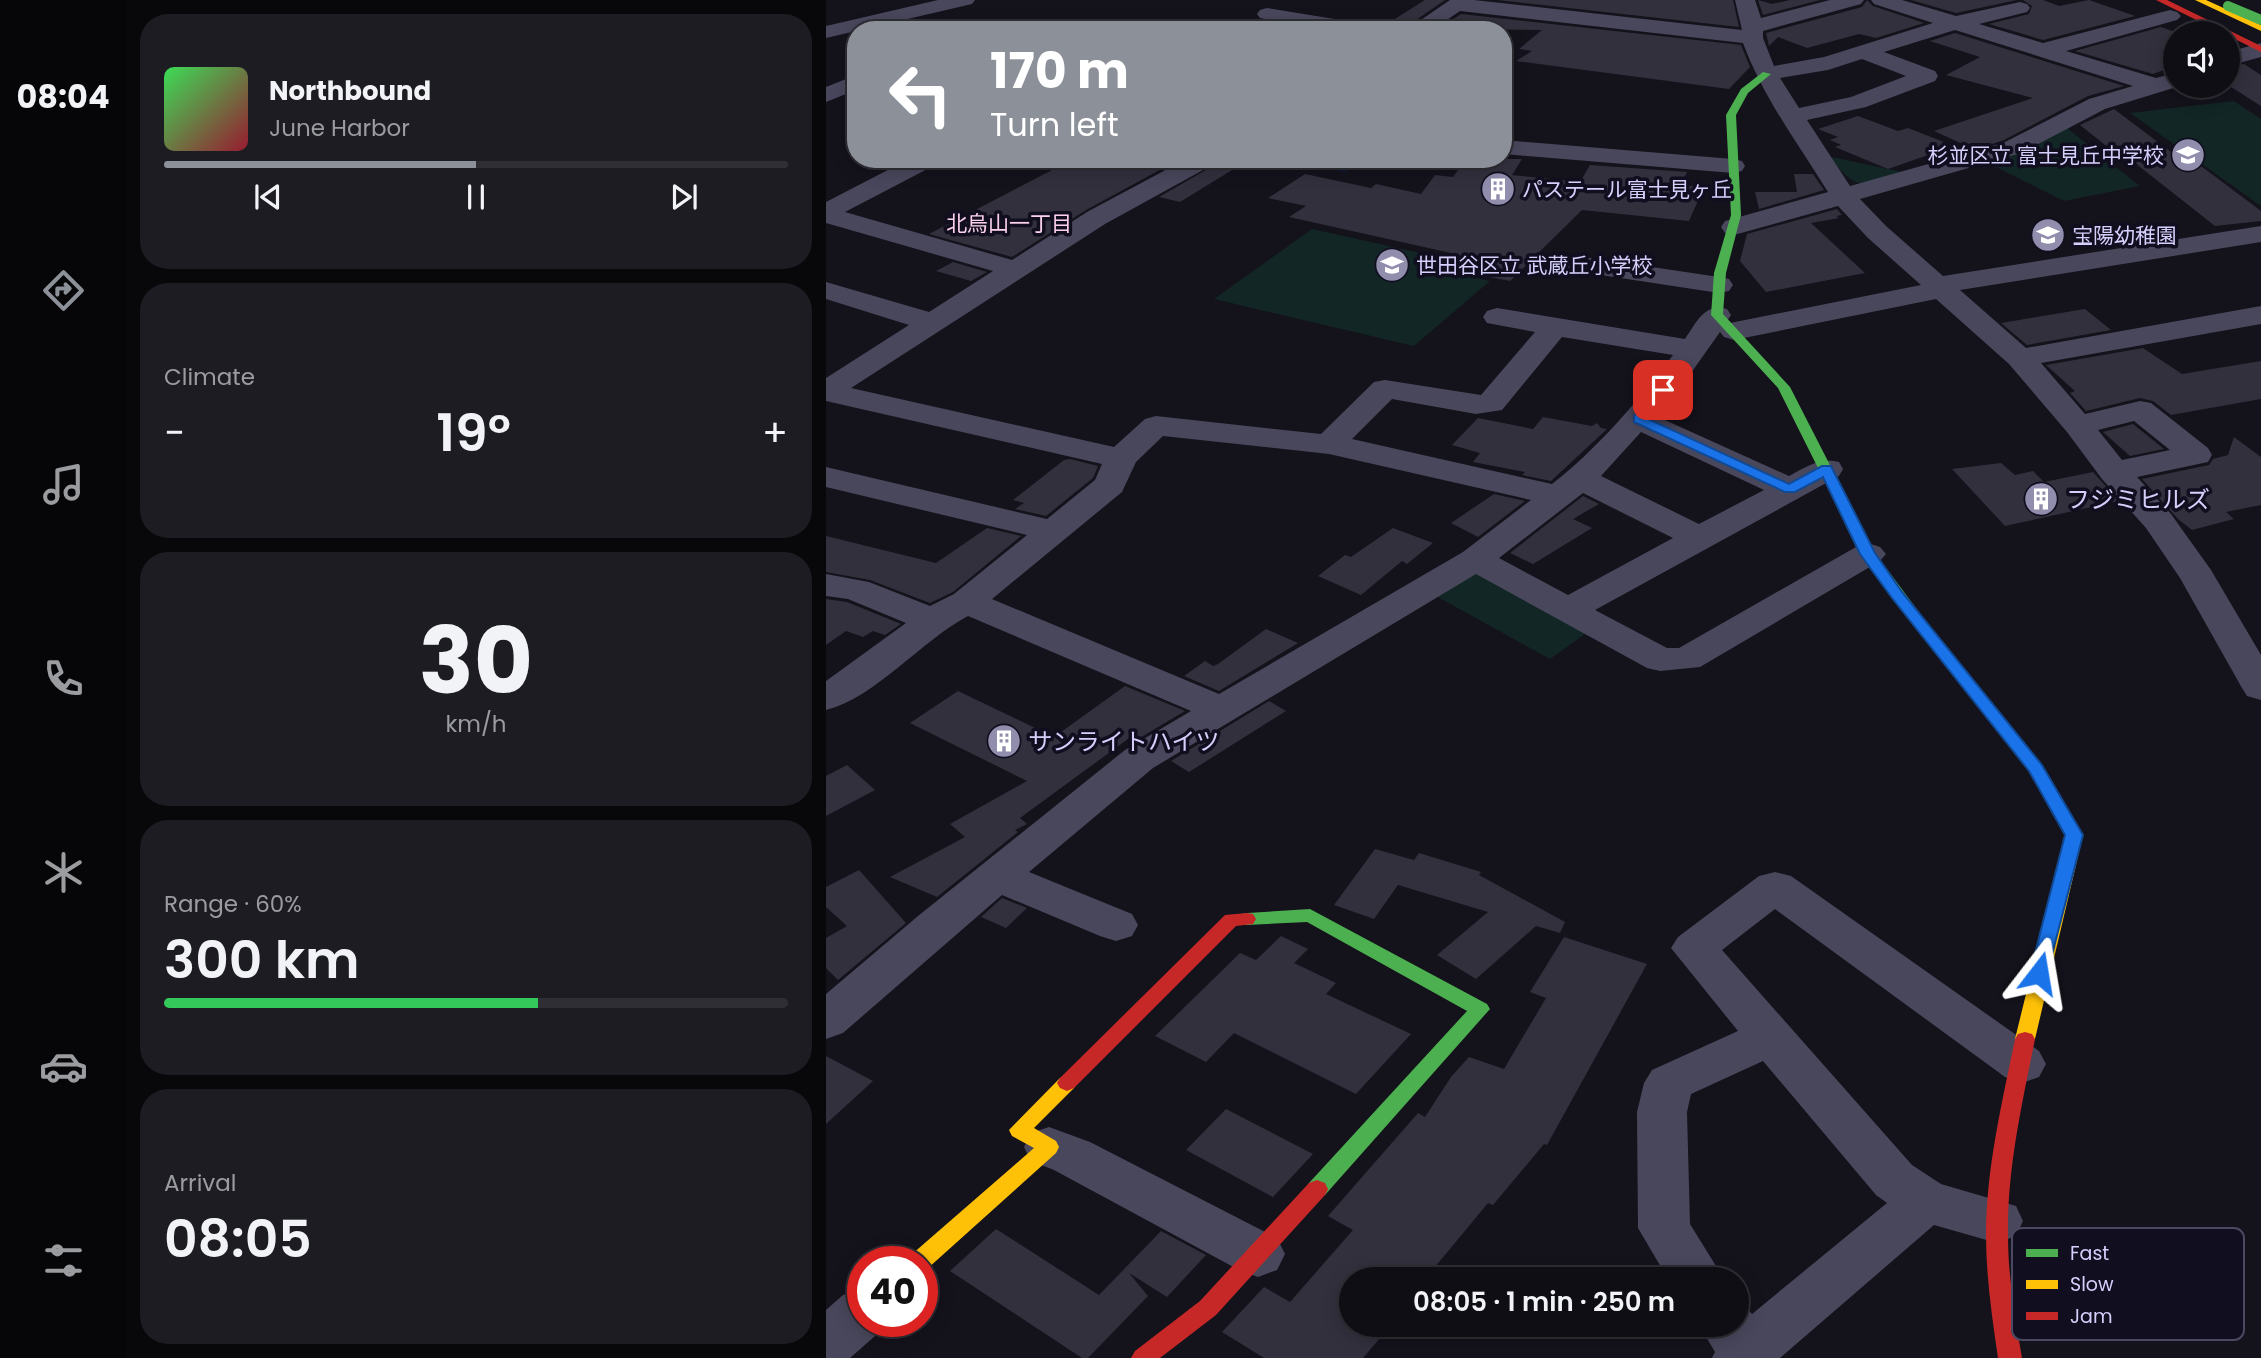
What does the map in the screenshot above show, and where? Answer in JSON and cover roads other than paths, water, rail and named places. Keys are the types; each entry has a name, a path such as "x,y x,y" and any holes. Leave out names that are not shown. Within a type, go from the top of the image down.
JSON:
{"main road":[{"path":"2199,0 2261,28"},
{"path":"2212,0 2247,22 2260,47"},
{"path":"2146,2 2193,21"},
{"path":"2171,5 2260,47"},
{"path":"2171,5 2260,47"},
{"path":"1766,74 1757,77 1733,107 1734,227 1719,285 1726,323 1783,387 1868,554 1897,595 2036,769 2074,835 2039,973 2006,1134 1997,1221 2003,1313 2010,1358"},
{"path":"937,1246 1049,1147 1019,1130 1231,919 1310,915 1480,1009 1208,1308 1143,1358"}],"street":[{"path":"877,21 965,0"},
{"path":"1255,21 1291,0"},
{"path":"1745,0 1766,74 1844,197 1877,232 2020,358 2078,425 2114,472 2159,521 2198,578 2261,688"},
{"path":"1431,21 1461,2 1753,33 1854,0"},
{"path":"1881,0 2043,50 2163,82"},
{"path":"2146,2 2171,5 2201,21"},
{"path":"857,5 905,15"},
{"path":"2043,50 2171,5"},
{"path":"1766,74 1828,63 1955,23 2020,8"},
{"path":"1267,14 1310,21"},
{"path":"826,32 847,27"},
{"path":"2240,54 2260,47"},
{"path":"1791,117 1858,102 1927,76 1863,52"},
{"path":"1734,227 2012,148 2098,104 2163,84"},
{"path":"826,94 847,86"},
{"path":"1512,148 1733,166"},
{"path":"827,215 912,168"},
{"path":"831,384 1096,218 1188,168"},
{"path":"827,215 1015,269"},
{"path":"826,1021 934,927 1139,759 1475,559 1569,487 1638,419 1663,390 1690,349 1726,323 2261,234"},
{"path":"1602,241 1569,273 1719,285"},
{"path":"826,290 931,322"},
{"path":"2020,358 2261,315"},
{"path":"1497,317 1690,349"},
{"path":"1329,444 1385,389 1476,405 1491,403 1555,327"},
{"path":"831,384 1121,458"},
{"path":"2078,425 2140,410 2196,455 2114,472"},
{"path":"1638,419 1790,489"},
{"path":"826,698 867,671 932,620 967,602 1110,485 1121,458 1156,426 1329,444 1569,487 1700,538"},
{"path":"1567,610 1827,469"},
{"path":"826,477 1054,531"},
{"path":"1475,559 1660,660 1686,659 1868,554"},
{"path":"826,585 856,590 932,620"},
{"path":"967,602 1223,710"},
{"path":"997,876 1116,925"},
{"path":"1997,1221 1926,1201 1894,1180 1694,948 1775,887 2022,1063"},
{"path":"1688,1267 1664,1228 1662,1112 1669,1083 1770,1037"},
{"path":"1049,1147 1072,1156 1258,1254"},
{"path":"1741,1348 1926,1201"},
{"path":"826,1345 847,1326"}],"water":[{"path":"1327,168 1351,168 1345,172"}],"place":[{"name":"杉並区立 富士見丘中学校","path":"2188,155"},
{"name":"パステール富士見ヶ丘","path":"1498,189"},
{"name":"宝陽幼稚園","path":"2048,235"},
{"name":"世田谷区立 武蔵丘小学校","path":"1392,265"},
{"name":"フジミヒルズ","path":"2041,499"},
{"name":"サンライトハイツ","path":"1004,741"}],"district":[{"name":"北烏山一丁目","path":"1009,223"}]}
